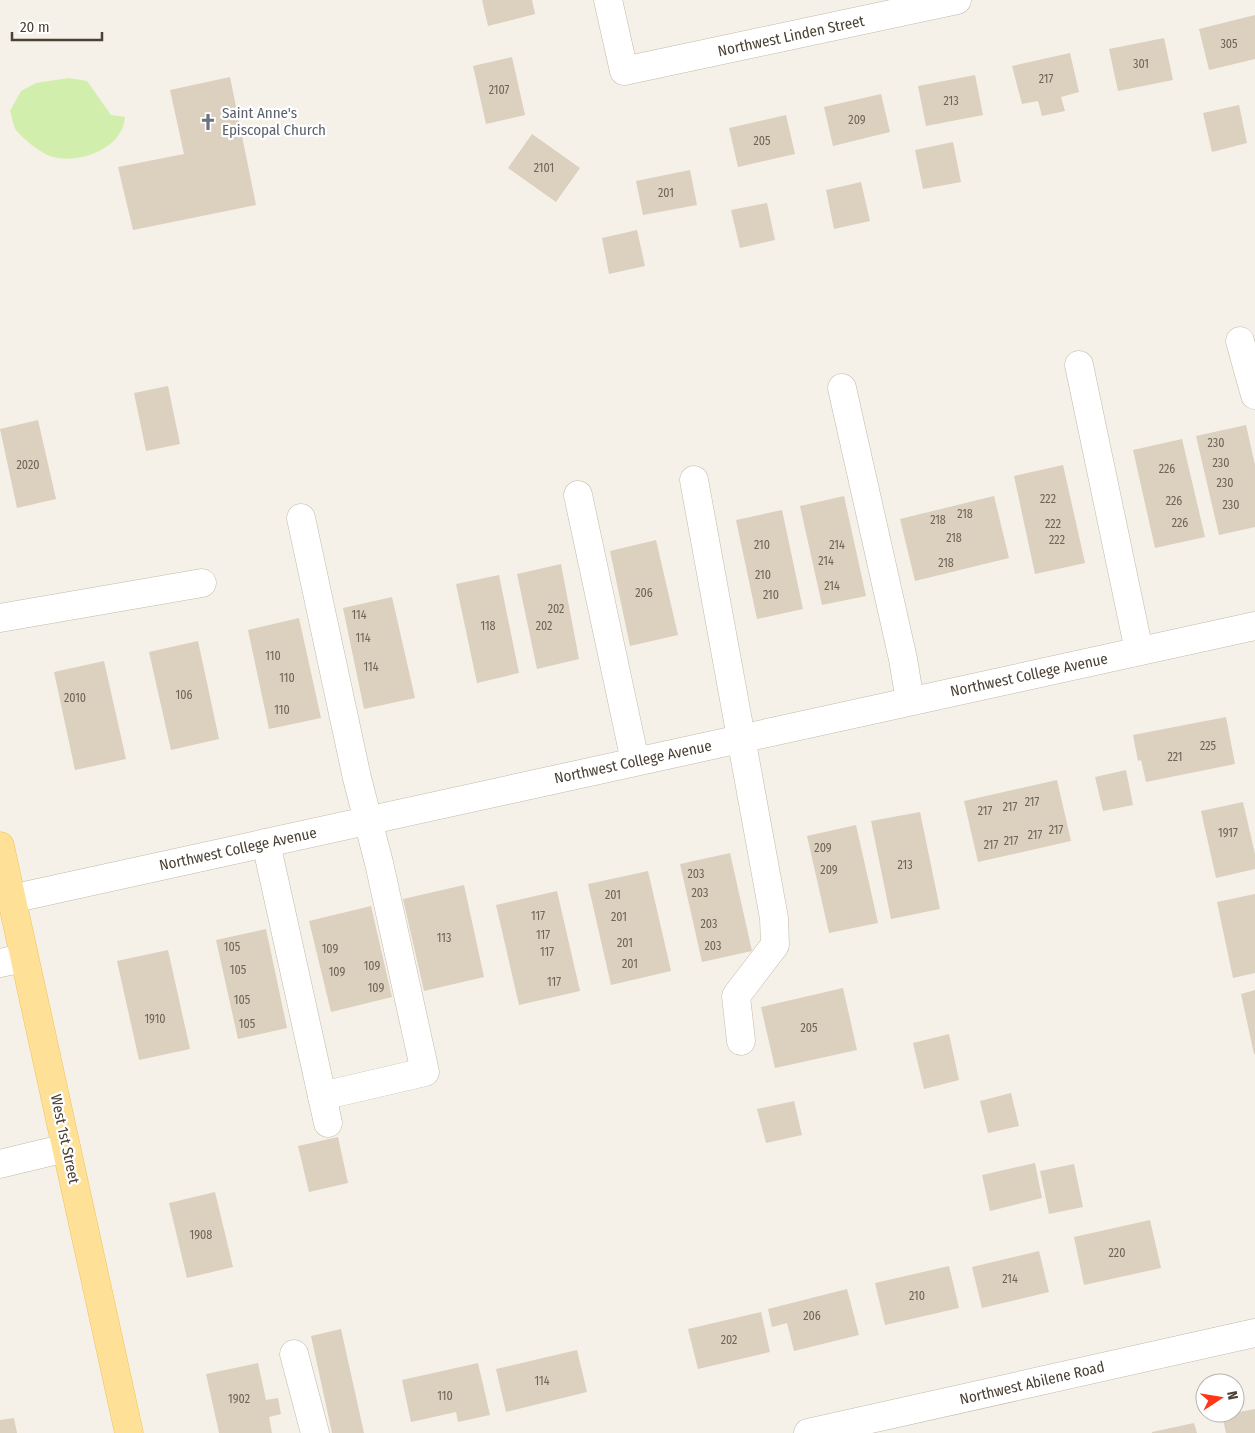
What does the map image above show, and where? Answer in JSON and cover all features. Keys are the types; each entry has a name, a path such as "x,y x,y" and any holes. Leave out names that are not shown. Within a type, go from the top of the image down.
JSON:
{"main road":[{"name":"West 1st Street","path":"0,846 12,899 12,960 66,1148 129,1433"}],"street":[{"name":"Northwest Linden Street","path":"608,0 624,72 957,0"},
{"path":"1240,341 1255,395"},
{"path":"1078,365 1139,651"},
{"path":"842,388 903,658 910,701"},
{"path":"694,480 743,738 774,918 775,944 736,996 741,1041"},
{"path":"578,495 635,761"},
{"path":"301,518 425,1072 322,1096"},
{"path":"0,618 202,582"},
{"name":"Northwest College Avenue","path":"12,899 1255,626"},
{"path":"266,843 328,1123"},
{"path":"0,1164 66,1148"},
{"name":"Northwest Abilene Road","path":"808,1433 1255,1334"},
{"path":"294,1354 315,1433"}],"green space":[{"path":"69,78 87,81 111,115 125,117 117,137 109,145 88,156 64,159 53,157 33,146 16,130 10,111 21,91 36,83"}],"building":[{"path":"482,0 532,0 535,14 488,26"},
{"path":"1255,15 1255,59 1209,70 1199,29"},
{"path":"1164,38 1173,80 1118,91 1109,49"},
{"path":"1070,53 1079,92 1061,97 1065,111 1042,116 1038,101 1022,104 1012,66"},
{"path":"512,57 525,115 486,124 473,66"},
{"path":"975,75 983,115 926,126 918,86"},
{"name":"Saint Anne's Episcopal Church","path":"230,77 256,205 133,230 118,167 184,154 170,90"},
{"path":"881,94 890,132 833,146 824,107"},
{"path":"1239,105 1247,143 1212,152 1203,113"},
{"path":"786,115 795,154 738,167 729,128"},
{"path":"532,134 580,168 556,202 508,168"},
{"path":"953,142 961,182 923,189 915,150"},
{"path":"690,170 697,205 643,215 636,181"},
{"path":"861,182 870,221 834,229 826,190"},
{"path":"767,203 775,240 740,248 731,210"},
{"path":"637,230 645,266 609,274 602,238"},
{"path":"168,386 180,444 146,451 134,393"},
{"path":"38,420 56,499 17,508 0,429"},
{"path":"1246,425 1255,465 1255,527 1219,535 1196,436"},
{"path":"1182,439 1205,537 1155,548 1133,450"},
{"path":"1063,465 1085,563 1035,574 1014,476"},
{"path":"844,496 866,596 822,605 800,506"},
{"path":"994,496 1009,558 915,581 900,519"},
{"path":"782,510 803,609 757,619 736,520"},
{"path":"656,540 678,635 630,646 610,551"},
{"path":"561,564 579,659 537,669 517,574"},
{"path":"499,575 519,673 477,683 456,584"},
{"path":"392,597 415,698 364,709 343,608"},
{"path":"299,618 321,718 269,729 248,630"},
{"path":"198,641 219,739 171,750 149,652"},
{"path":"104,661 126,759 75,770 54,672"},
{"path":"1226,717 1235,764 1146,782 1141,760 1138,761 1133,735"},
{"path":"1126,770 1133,805 1103,811 1095,777"},
{"path":"1057,780 1071,841 978,862 964,801"},
{"path":"1243,802 1255,854 1255,869 1216,878 1201,811"},
{"path":"920,812 940,909 891,919 871,821"},
{"path":"856,825 878,923 829,933 807,836"},
{"path":"730,853 752,951 702,962 680,864"},
{"path":"648,871 671,971 611,985 588,884"},
{"path":"464,885 484,977 424,991 403,899"},
{"path":"557,891 580,991 519,1005 496,905"},
{"path":"1255,894 1255,973 1233,978 1217,902"},
{"path":"371,906 392,997 331,1012 309,921"},
{"path":"266,929 287,1028 238,1039 216,940"},
{"path":"168,950 190,1049 139,1060 117,961"},
{"path":"843,988 857,1050 775,1068 761,1007"},
{"path":"1255,990 1255,1054 1254,1054 1241,994"},
{"path":"949,1034 959,1080 924,1089 913,1043"},
{"path":"1011,1093 1019,1126 988,1133 980,1101"},
{"path":"794,1101 802,1135 766,1143 757,1109"},
{"path":"338,1137 348,1183 309,1192 298,1146"},
{"path":"1035,1163 1042,1198 990,1211 982,1175"},
{"path":"1074,1164 1083,1207 1049,1214 1040,1171"},
{"path":"215,1192 233,1267 187,1278 169,1203"},
{"path":"1150,1220 1161,1268 1084,1285 1074,1237"},
{"path":"1039,1251 1049,1292 982,1308 972,1267"},
{"path":"949,1266 959,1308 885,1325 875,1283"},
{"path":"847,1289 859,1335 794,1351 787,1323 772,1327 768,1309"},
{"path":"761,1312 770,1352 698,1369 688,1329"},
{"path":"341,1329 364,1433 332,1433 311,1336"},
{"path":"577,1350 587,1392 506,1412 496,1369"},
{"path":"258,1363 266,1400 278,1398 281,1414 269,1417 272,1433 219,1433 206,1374"},
{"path":"478,1363 490,1415 458,1422 456,1412 411,1422 402,1380"},
{"path":"1255,1409 1255,1433 1226,1433 1224,1423 1245,1423 1245,1411"},
{"path":"14,1418 17,1433 0,1433 0,1420"},
{"path":"1194,1423 1197,1433 1152,1433 1152,1432"}],"place":[{"name":"Saint Anne's Episcopal Church","path":"208,122"}]}
